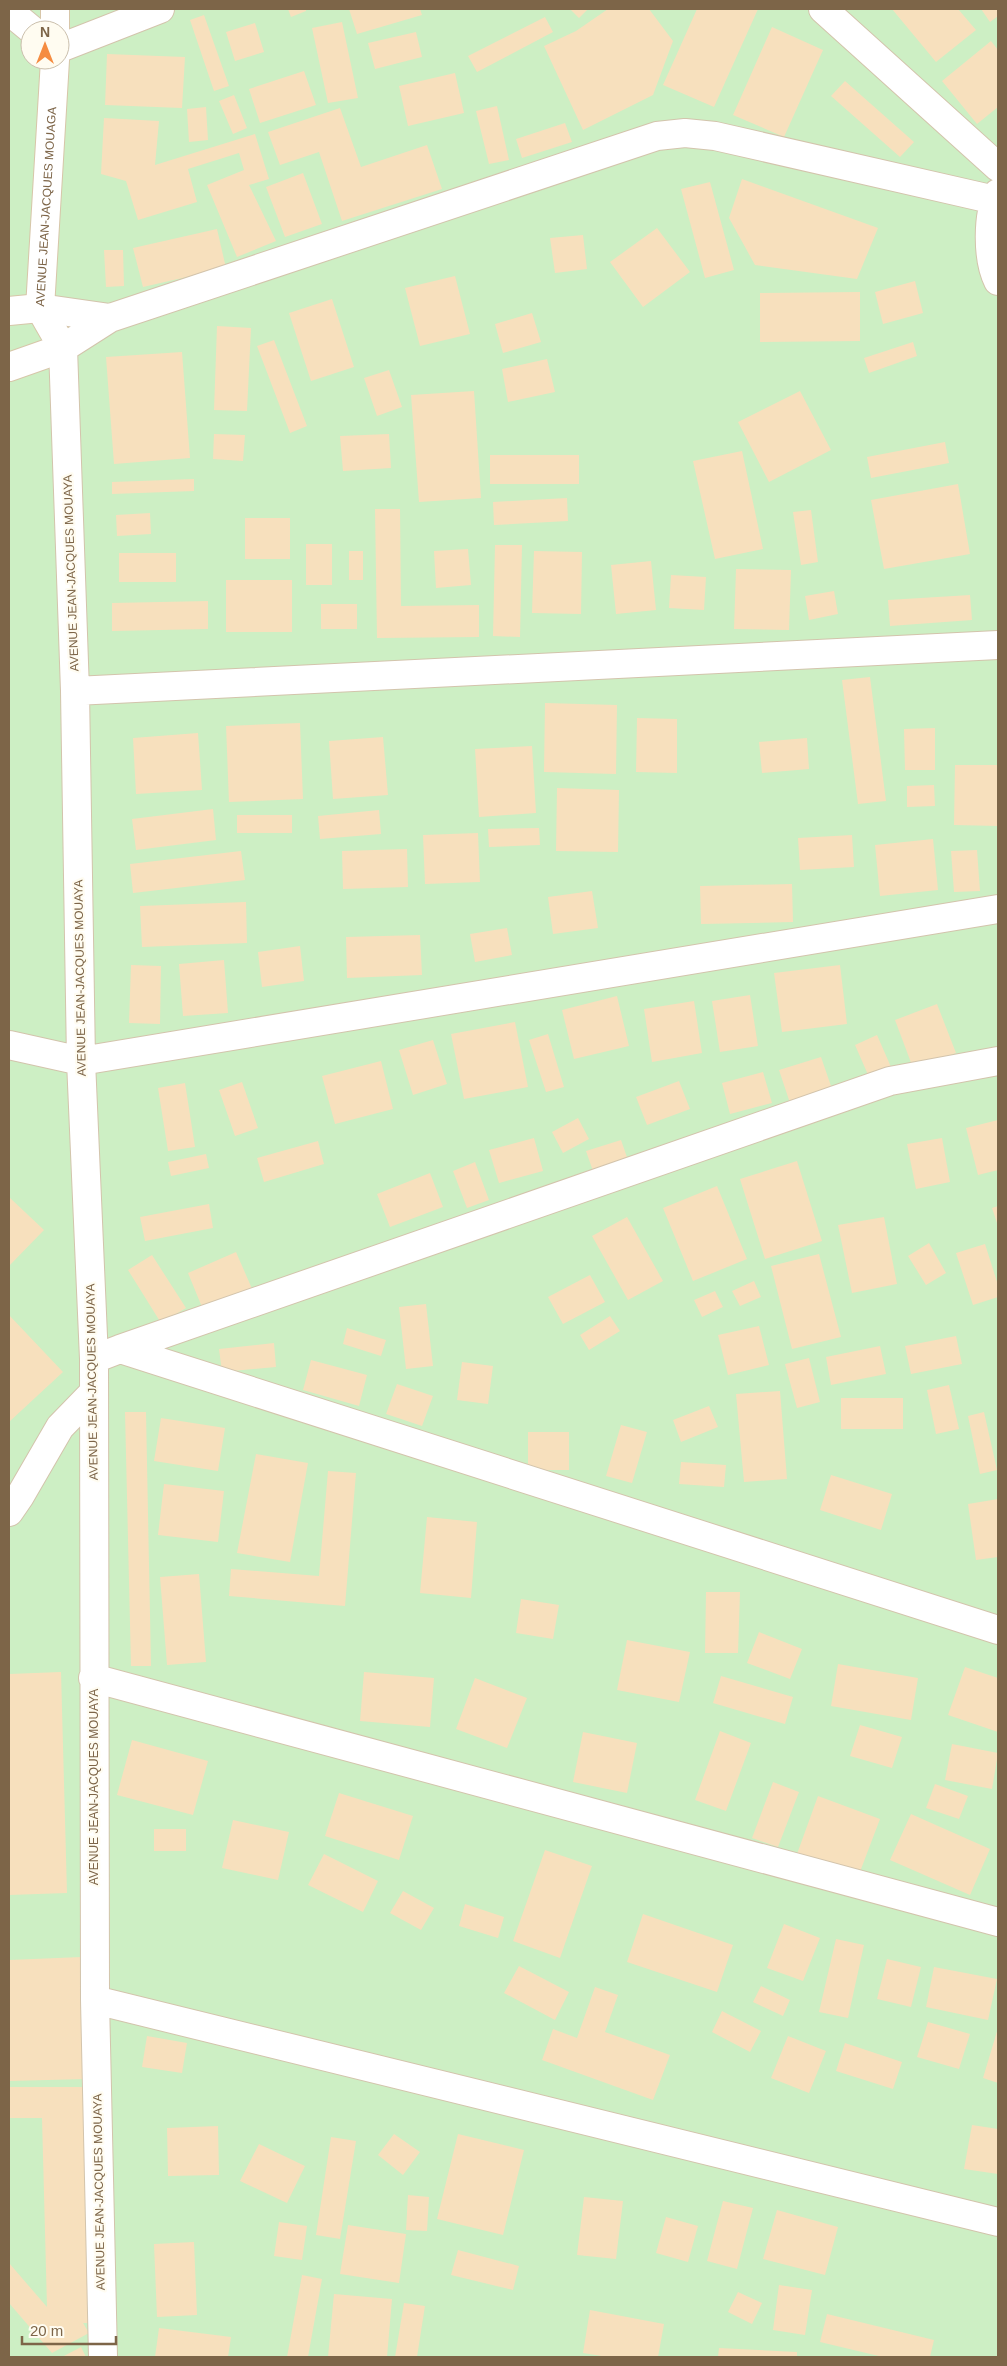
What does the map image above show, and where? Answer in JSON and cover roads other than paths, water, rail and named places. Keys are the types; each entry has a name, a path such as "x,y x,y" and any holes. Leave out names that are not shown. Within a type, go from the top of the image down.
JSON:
{"street":[{"path":"70,44 160,9"},
{"path":"823,9 998,167"},
{"path":"9,10 20,20"},
{"name":"AVENUE JEAN-JACQUES MOUAGA","path":"54,70 40,308 63,348"},
{"path":"9,367 63,348 110,318 657,136 685,133 715,136 997,197 989,240 998,281"},
{"path":"9,311 40,308 110,318"},
{"name":"AVENUE JEAN-JACQUES MOUAYA","path":"63,348 75,691 81,1061 94,1358 92,1394 95,2000 103,2357"},
{"path":"75,691 998,646"},
{"path":"9,1045 81,1061 998,910"},
{"path":"94,1358 890,1081 998,1060"},
{"path":"120,1349 998,1630"},
{"path":"13,1497 60,1427 92,1394"},
{"path":"93,1678 998,1922"},
{"path":"95,2000 998,2222"}]}
